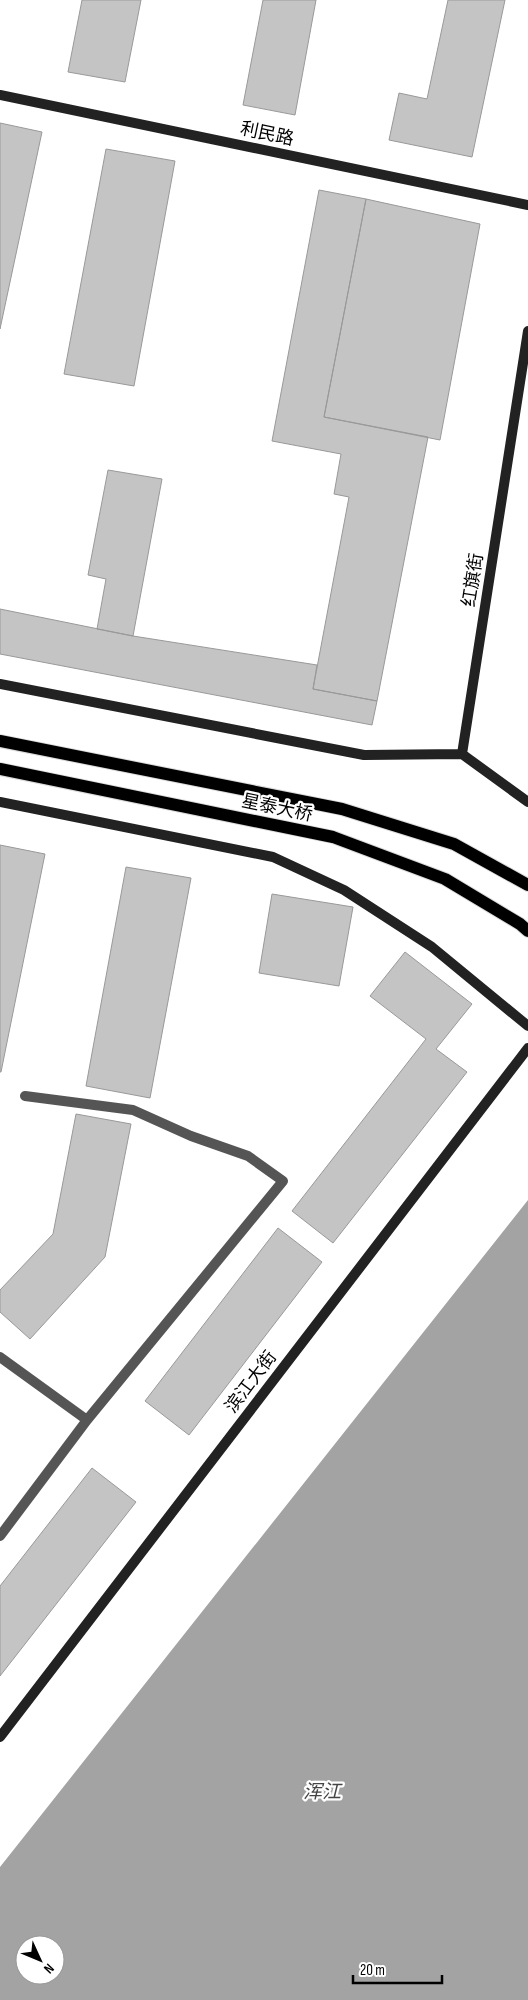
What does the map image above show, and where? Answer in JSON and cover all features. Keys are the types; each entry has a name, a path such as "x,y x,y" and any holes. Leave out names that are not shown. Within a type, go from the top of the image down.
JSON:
{"main road":[{"name":"星泰大桥","path":"0,741 342,809 454,844 528,885"},
{"name":"星泰大桥","path":"0,769 333,837 445,879 520,924 528,931"}],"street":[{"name":"利民路","path":"0,95 528,205"},
{"name":"红旗街","path":"462,754 528,331"},
{"path":"0,684 364,755 462,754 528,802"},
{"path":"0,802 273,857 344,890 432,947 528,1026"},
{"name":"滨江大街","path":"0,1736 528,1048"},
{"path":"0,1536 87,1420 283,1181 248,1156 191,1136 133,1110 25,1096"},
{"path":"0,1357 87,1420"}],"water":[{"name":"浑江","path":"528,1200 528,2000 0,2000 0,1867"}],"building":[{"path":"82,0 141,0 125,82 68,72"},
{"path":"263,0 316,0 295,115 243,105"},
{"path":"448,0 505,0 472,157 389,140 399,93 427,99"},
{"path":"0,123 42,132 0,329"},
{"path":"106,149 175,161 134,386 64,374"},
{"path":"319,190 366,199 324,417 428,437 377,701 313,689 349,497 334,494 341,454 272,441"},
{"path":"366,199 480,224 440,440 324,417"},
{"path":"108,470 162,479 133,636 97,629 106,579 88,575"},
{"path":"0,609 133,636 317,665 313,689 377,701 372,725 0,654"},
{"path":"0,845 45,854 1,1072 0,1072"},
{"path":"126,867 191,878 150,1098 86,1086"},
{"path":"272,894 353,907 339,986 259,973"},
{"path":"405,952 472,1004 436,1049 467,1072 333,1243 292,1211 426,1039 370,996"},
{"path":"76,1114 131,1124 105,1257 30,1339 0,1312 0,1290 53,1234"},
{"path":"278,1228 322,1262 189,1435 145,1401"},
{"path":"92,1468 136,1502 0,1676 0,1586"}]}
